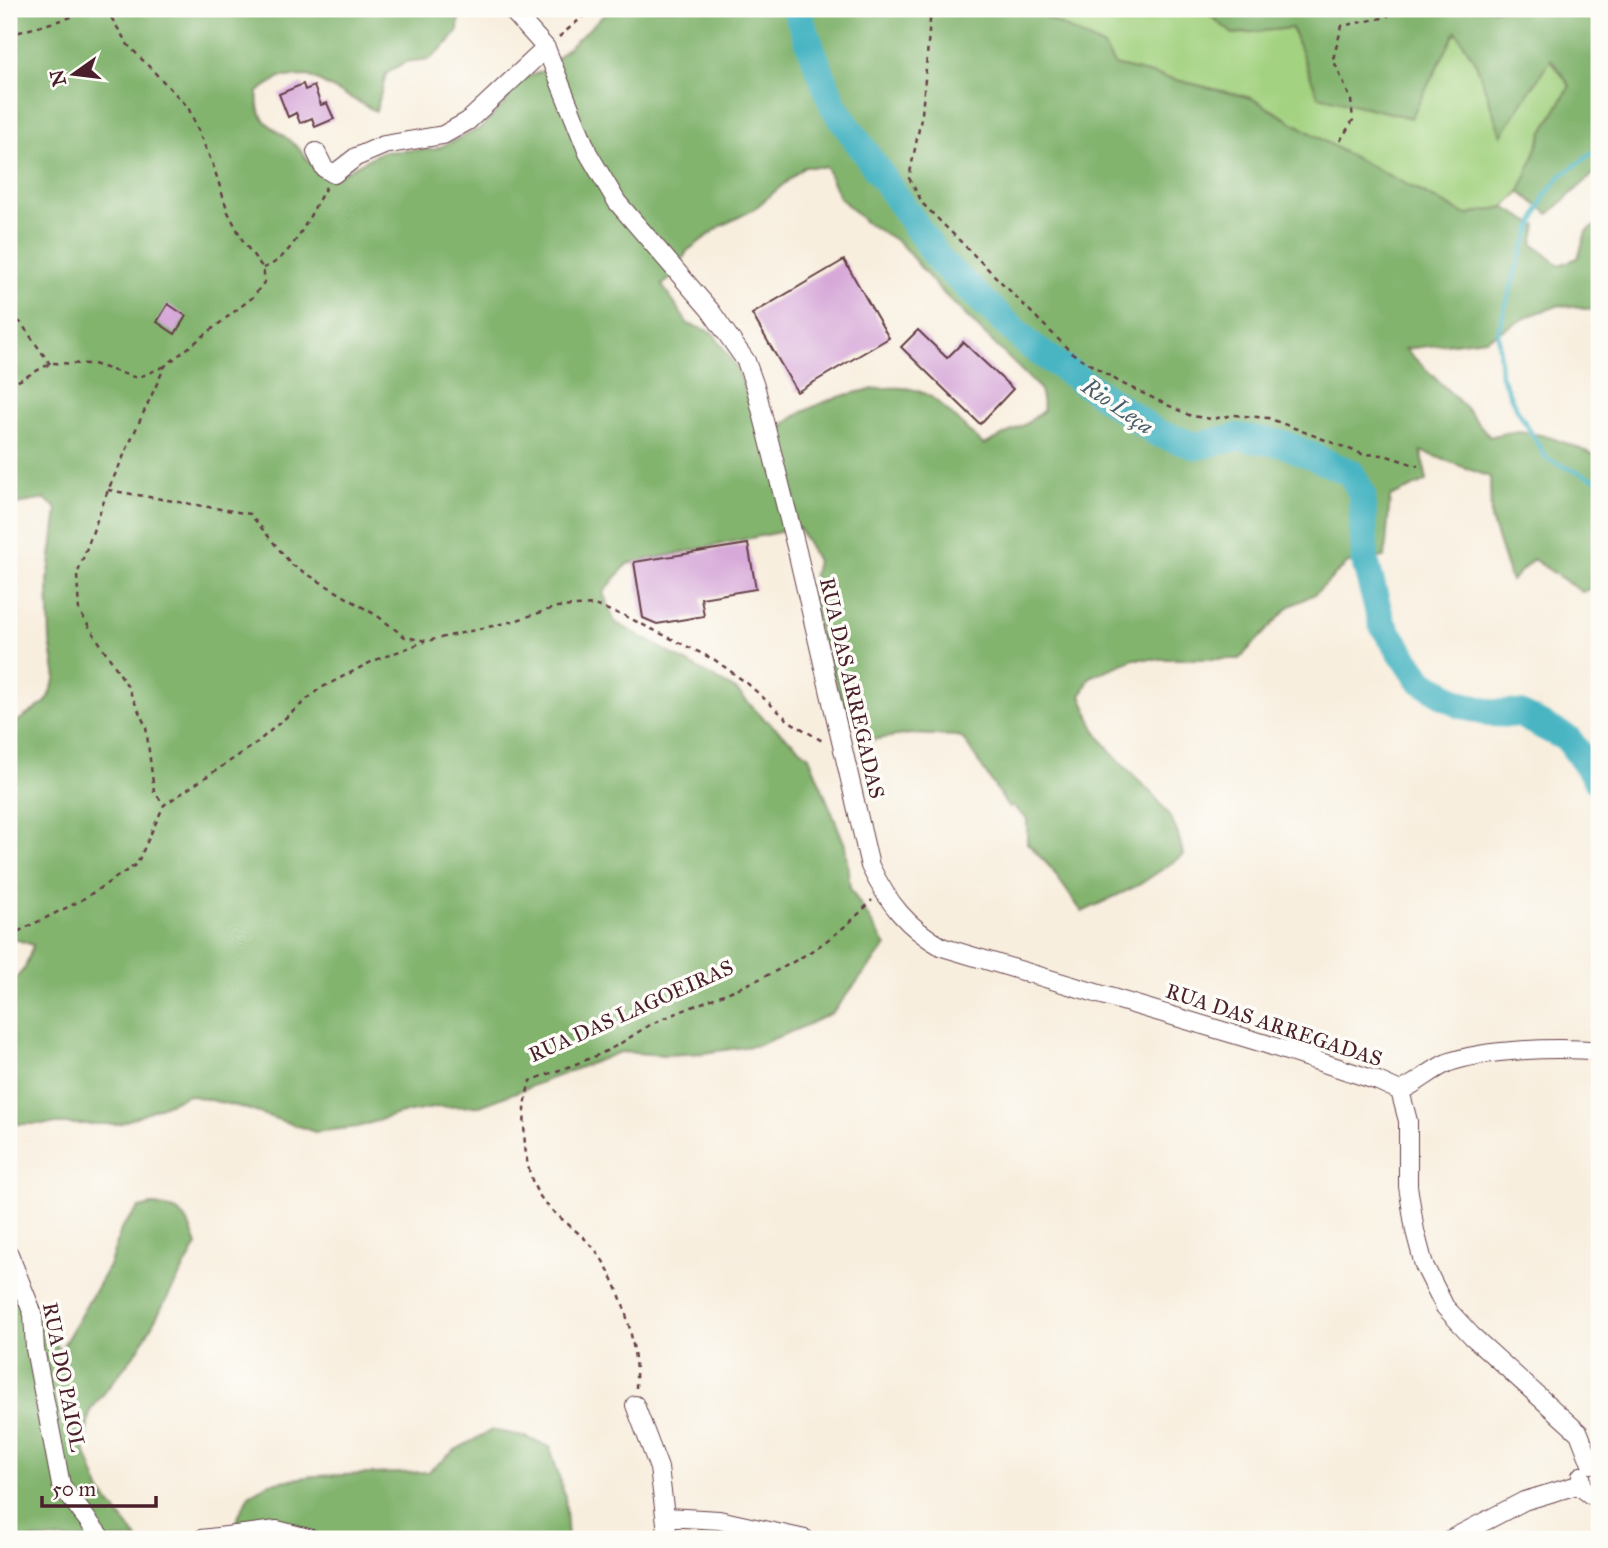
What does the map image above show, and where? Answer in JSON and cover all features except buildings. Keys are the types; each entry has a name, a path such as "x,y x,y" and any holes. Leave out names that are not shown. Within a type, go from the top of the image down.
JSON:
{"street":[{"name":"RUA DAS ARREGADAS","path":"511,9 546,48 588,153 617,202 710,310 746,360 757,388 797,551 870,866 894,910 916,932 942,947 1263,1043 1378,1081 1400,1091"},
{"path":"316,152 324,168 334,174 356,157 384,145 443,135 468,121 546,48"},
{"path":"1598,1498 1586,1493 1581,1484 1583,1470 1595,1464 1579,1433 1472,1336 1445,1307 1424,1265 1408,1186 1408,1122 1400,1091 1447,1063 1528,1050 1599,1051"},
{"name":"RUA DO PAIOL","path":"9,1254 33,1314 35,1349 61,1485 102,1539"},
{"path":"635,1405 659,1468 668,1539"},
{"path":"1451,1539 1524,1501 1581,1484"},
{"path":"667,1517 719,1520 805,1539"},
{"path":"201,1539 277,1530 312,1539"}],"path":[{"path":"9,35 100,9"},
{"path":"9,386 50,364 93,364 137,378 165,366 253,297 265,281 263,268 244,243 228,212 213,165 188,107 128,44 106,9"},
{"path":"546,48 593,9"},
{"path":"931,9 922,114 909,178 923,204 1072,353 1121,383 1191,416 1212,419 1234,415 1268,418 1362,454 1384,455 1418,466"},
{"path":"1340,141 1353,120 1351,100 1333,60 1342,26 1387,17 1394,9"},
{"path":"263,268 276,264 292,244 334,174"},
{"path":"9,315 21,323 50,364"},
{"path":"164,805 154,791 146,727 127,685 79,611 77,575 108,490 165,366"},
{"path":"108,490 250,514 292,565 379,617 405,637 427,641"},
{"path":"9,936 80,901 137,864 164,805 254,745 320,689 373,661 427,641 514,621 557,607 594,605 625,616 715,660 748,684 789,721 826,743 840,744"},
{"name":"RUA DAS LAGOEIRAS","path":"635,1405 636,1372 617,1293 599,1256 540,1198 530,1169 524,1140 523,1103 530,1081 613,1048 653,1023 707,1003 813,953 841,932 881,889"}],"green space":[{"path":"9,9 459,9 458,30 430,59 405,62 386,74 376,111 309,76 280,77 258,92 258,104 264,120 298,148 319,175 343,173 381,152 436,149 481,128 506,102 517,81 543,71 605,14 616,9 1039,9 1041,15 1104,47 1114,65 1251,98 1347,154 1466,215 1504,207 1537,226 1533,244 1559,265 1578,258 1586,232 1599,223 1599,311 1560,305 1531,315 1486,339 1405,349 1464,406 1490,437 1504,433 1532,433 1559,440 1599,457 1599,586 1582,592 1533,559 1511,581 1491,519 1490,477 1421,451 1427,481 1390,497 1385,557 1348,563 1315,594 1290,606 1239,659 1134,659 1090,677 1081,696 1094,727 1111,752 1160,803 1178,835 1183,855 1139,885 1082,912 1050,867 1027,843 1027,819 1012,806 1009,808 964,740 958,736 910,734 871,740 846,712 819,634 811,587 817,561 799,528 627,564 603,593 615,622 736,690 762,717 809,756 845,845 850,888 886,946 832,1013 758,1045 704,1053 665,1055 620,1052 480,1106 439,1107 398,1114 358,1127 315,1132 241,1107 188,1095 119,1124 9,1124 9,986 25,968 33,945 9,937 9,727 46,702 56,678 50,641 48,582 57,509 45,499 17,504 9,510","holes":["804,167 826,167 839,197 865,222 900,243 938,288 1040,389 1044,410 1026,424 984,445 931,397 917,390 877,389 833,399 796,416 783,426 784,450 764,441 738,370 712,332 688,324 662,285 674,276 687,251 721,226 753,210"]},
{"path":"1039,9 1203,9 1233,34 1292,28 1318,95 1456,31 1476,63 1501,134 1550,59 1570,86 1543,132 1520,192 1504,207 1466,215 1347,154 1251,98 1114,65 1104,47 1041,15"},
{"path":"1203,9 1599,9 1599,169 1549,214 1520,192 1543,132 1570,86 1551,59 1501,135 1476,63 1456,31 1411,118 1318,96 1292,28 1233,34"},
{"path":"163,1206 183,1216 197,1245 138,1350 90,1411 84,1448 101,1492 138,1539 9,1539 9,1261 60,1351 109,1266 122,1227 139,1208"},
{"path":"492,1430 525,1437 550,1447 565,1497 568,1539 177,1539 233,1528 249,1495 270,1483 313,1476 428,1472 455,1450"}],"waterway":[{"name":"Rio Leça","path":"796,9 834,107 941,262 1031,346 1157,433 1196,446 1239,437 1284,444 1351,473 1362,494 1365,561 1382,624 1420,680 1459,704 1489,713 1520,714 1568,739 1599,782"},
{"path":"1599,148 1561,176 1545,195 1519,260 1498,332 1501,375 1514,404 1547,459 1599,481"}]}
